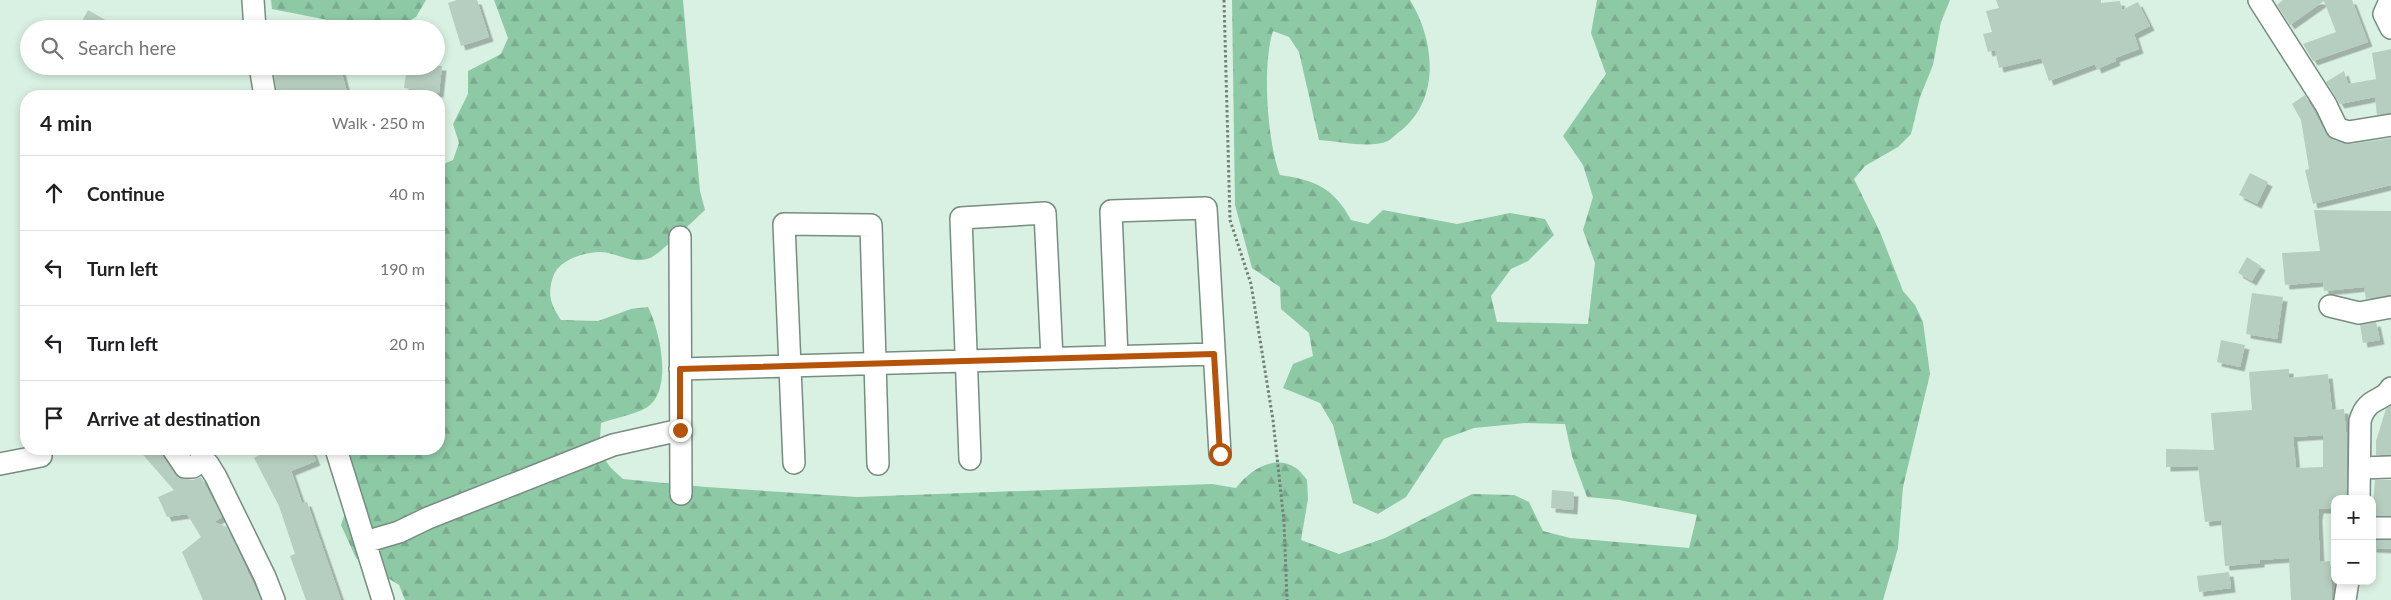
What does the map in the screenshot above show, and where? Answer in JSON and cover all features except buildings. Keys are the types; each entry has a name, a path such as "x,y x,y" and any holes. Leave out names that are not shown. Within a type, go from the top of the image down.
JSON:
{"street":[{"path":"253,0 254,20"},
{"path":"2259,0 2326,105 2337,128 2348,132 2391,125"},
{"path":"2391,3 2384,14 2391,28"},
{"path":"262,75 264,90"},
{"path":"1117,357 1111,211 1206,208 1220,454"},
{"path":"970,459 961,218 1045,213 1052,358"},
{"path":"794,463 784,224 870,225 878,464"},
{"path":"680,236 681,494"},
{"path":"2330,306 2359,313 2391,307"},
{"path":"680,369 1214,354"},
{"path":"2359,495 2360,421 2363,411 2372,401 2390,391"},
{"path":"365,542 399,532 428,518 613,445 680,430"},
{"path":"177,455 185,467 193,467 204,461 216,476 265,577 274,600"},
{"path":"338,455 383,600"},
{"path":"0,464 41,456"},
{"path":"2361,468 2391,467"},
{"path":"2376,528 2391,528"},
{"path":"2345,600 2347,585"}],"path":[{"path":"1224,0 1230,220 1251,284 1273,420 1284,522 1287,600"}],"green space":[{"path":"271,0 426,0 416,17 411,20 328,20 272,9"},
{"path":"494,0 683,0 700,191 705,210 650,258 637,260 601,252 580,255 560,266 553,277 550,289 552,305 561,320 598,321 631,309 648,307 653,318 662,360 660,388 655,400 646,408 630,415 601,423 599,452 611,468 623,479 706,487 857,497 1212,484 1236,488 1255,470 1271,463 1279,462 1296,468 1307,480 1308,499 1301,540 1339,554 1385,538 1472,494 1514,495 1529,502 1543,531 1570,538 1689,548 1697,515 1619,500 1587,497 1572,456 1565,424 1525,423 1474,428 1444,439 1406,497 1378,514 1353,503 1333,425 1320,403 1283,388 1293,364 1313,356 1309,333 1281,309 1280,287 1252,268 1235,205 1232,0 1410,0 1418,15 1428,49 1430,67 1428,84 1424,100 1415,116 1392,138 1380,143 1363,144 1319,140 1299,52 1289,37 1273,31 1267,83 1269,123 1280,175 1303,180 1322,187 1338,200 1351,220 1368,224 1383,210 1457,224 1510,213 1545,219 1554,235 1528,261 1511,269 1491,296 1497,322 1588,324 1595,263 1583,230 1593,197 1583,165 1563,136 1606,74 1591,33 1597,0 1950,0 1941,22 1933,65 1920,97 1911,134 1898,147 1865,166 1854,179 1880,232 1903,291 1915,305 1923,322 1930,374 1903,487 1898,548 1883,600 405,600 399,585 356,558 341,525 357,478 340,455 445,455 445,163 453,160 459,143 453,124 468,94 468,71 501,54 508,38"}],"route":[{"path":"680,430 680,369 1214,354 1220,454"}]}
